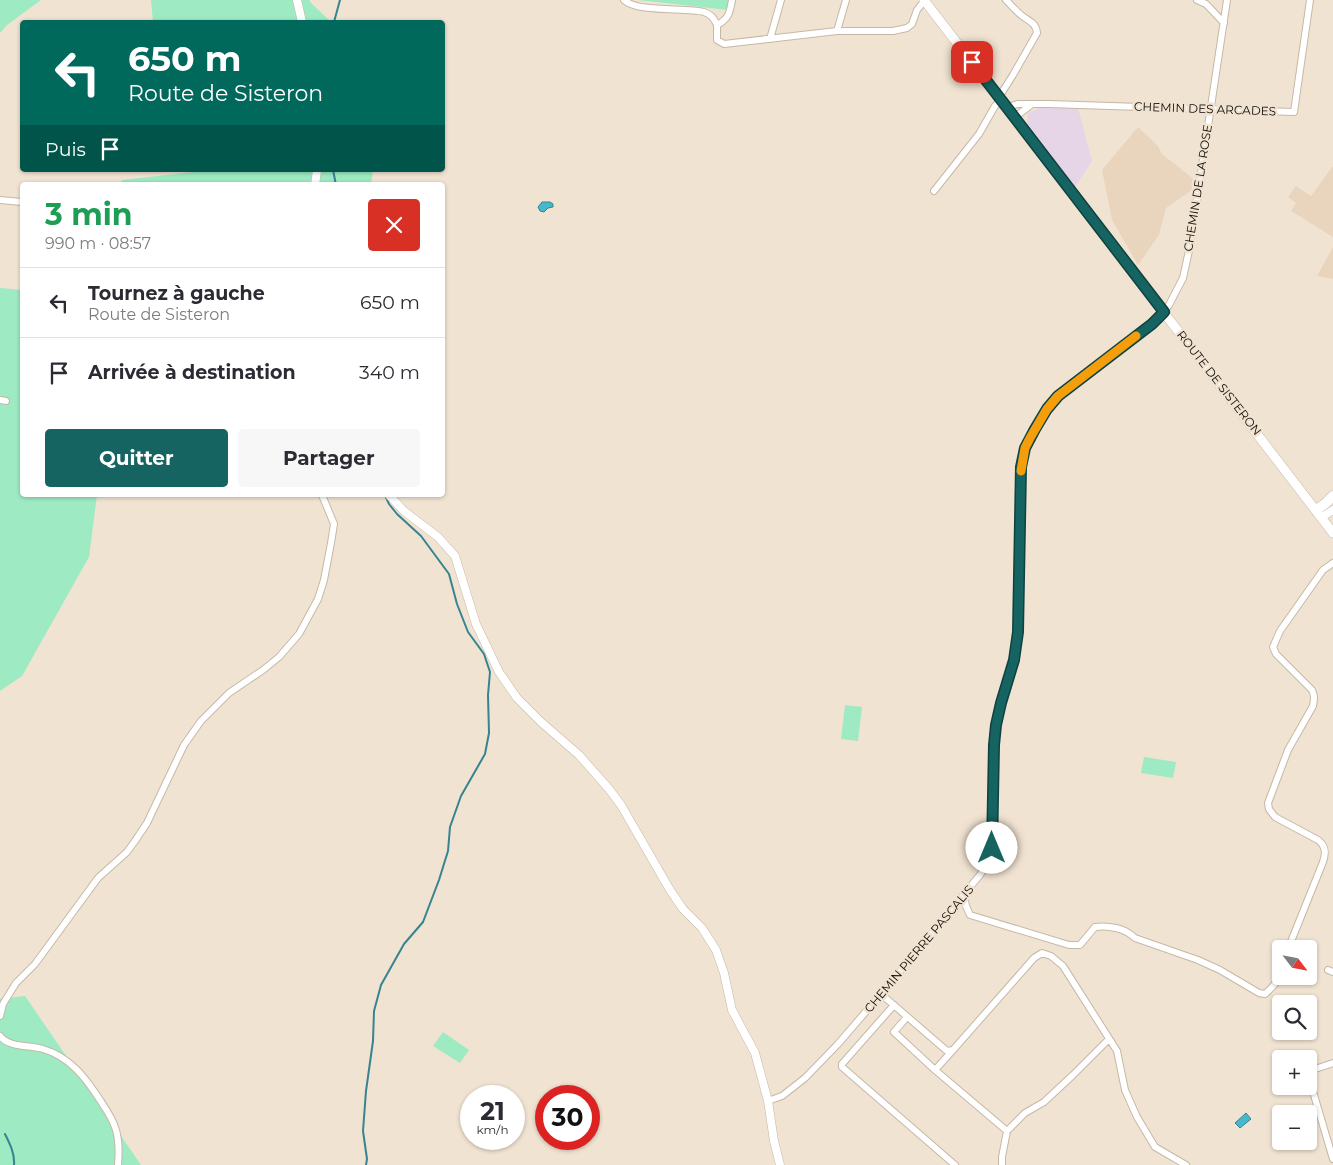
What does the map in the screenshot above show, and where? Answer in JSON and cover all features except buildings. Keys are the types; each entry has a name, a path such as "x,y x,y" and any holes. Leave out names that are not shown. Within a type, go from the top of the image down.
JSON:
{"highway":[{"path":"1323,511 1333,496"}],"main road":[{"name":"ROUTE DE SISTERON","path":"925,0 1276,457 1333,523"},
{"name":"ROUTE DE SISTERON","path":"1323,511 1333,533"}],"street":[{"path":"297,0 302,20"},
{"path":"624,0 631,5 706,12 715,19 717,40 724,44 837,31 893,31 907,28 912,24 917,10 925,0"},
{"path":"717,25 723,22 730,13 732,0"},
{"path":"770,39 781,0"},
{"path":"837,31 846,1 838,0"},
{"path":"934,191 979,134 995,106 1003,102 1014,75 1037,32 1037,28 1032,22 1021,15 1006,0"},
{"path":"1198,0 1206,4 1224,23"},
{"name":"CHEMIN DE LA ROSE","path":"1164,312 1170,305 1184,278 1227,0"},
{"name":"CHEMIN DES ARCADES","path":"1003,102 1014,104 1294,112 1310,0"},
{"path":"1015,117 1033,104"},
{"path":"0,200 20,202"},
{"name":"CHEMIN PIERRE PASCALIS","path":"768,1101 782,1096 805,1078 838,1044 964,895 987,864 992,848 993,774 996,732 1001,703 1014,660 1018,632 1021,467 1025,448 1047,409 1058,396 1152,324 1164,312"},
{"path":"0,1016 3,1004 16,983 35,964 98,878 127,852 135,841 147,823 184,746 201,721 229,693 278,657 299,634 318,599 324,580 331,543 334,524 323,497"},
{"path":"391,497 404,511 438,538 456,556 476,624 499,672 517,698 579,755 609,789 621,805 674,896 683,909 702,928 716,950 724,972 732,1010 756,1053 768,1101 780,1165"},
{"path":"1323,511 1333,504"},
{"path":"1292,940 1323,862 1325,848 1323,843 1275,817 1269,809 1268,803 1288,750 1313,706 1314,700 1312,690 1276,654 1273,647 1280,631 1323,570 1333,563"},
{"path":"964,895 970,915 1069,945 1080,946 1095,927 1105,925 1131,934 1135,938 1198,960 1220,970 1259,994 1265,994 1275,985"},
{"path":"935,1070 1034,958 1042,953 1051,956 1063,966 1116,1051 1125,1090 1154,1147 1186,1165"},
{"path":"881,994 948,1051 953,1050"},
{"path":"894,1005 842,1064 842,1067 955,1165"},
{"path":"908,1017 894,1032 935,1070 1007,1131"},
{"path":"0,1036 2,1040 13,1045 26,1045 44,1049 64,1058 80,1072 113,1121 118,1140 118,1165"},
{"path":"1002,1165 1007,1131 1025,1114 1044,1102 1109,1039"},
{"path":"1317,1068 1333,1063"},
{"path":"1314,1095 1333,1159"}],"shaded area":[{"path":"1040,108 1078,108 1092,161 1075,187 1027,125 1028,113"},
{"path":"1138,127 1158,146 1162,154 1196,181 1195,188 1166,208 1159,235 1138,265 1112,220 1102,170"},
{"path":"1333,166 1333,237 1291,211 1296,203 1288,197 1296,186 1311,196"},
{"path":"1333,247 1333,279 1317,276"}],"green space":[{"path":"0,0 41,0 7,25 0,33"},
{"path":"151,0 309,0 329,20 153,20"},
{"path":"638,0 730,0 728,10"},
{"path":"193,172 373,172 371,182 121,182 122,180"},
{"path":"0,288 20,290 20,497 97,497 89,557 22,676 0,691"},
{"path":"845,705 862,707 858,741 841,739"},
{"path":"1144,757 1176,762 1173,778 1141,773"},
{"path":"25,996 141,1165 0,1165 0,999"},
{"path":"443,1032 469,1050 460,1063 433,1046"}],"water":[{"path":"542,202 550,202 553,204 553,207 548,208 544,212 540,211 538,207"},
{"path":"1246,1113 1251,1119 1240,1128 1235,1123"}],"waterway":[{"path":"335,20 340,0"},
{"path":"333,172 335,182"},
{"path":"366,1165 367,1159 363,1131 366,1091 373,1041 374,1011 381,985 404,944 423,922 448,851 450,827 461,796 485,754 489,733 488,695 490,672 484,654 468,632 457,604 449,574 421,536 397,514 386,497"},
{"path":"5,1134 13,1153 14,1165"}],"slow traffic":[{"path":"1021,471 1025,448 1047,409 1058,396 1136,336"}],"route":[{"path":"972,62 1164,312 1152,324 1058,396 1047,409 1025,448 1021,467 1018,632 1014,660 996,725 992,848"}]}
